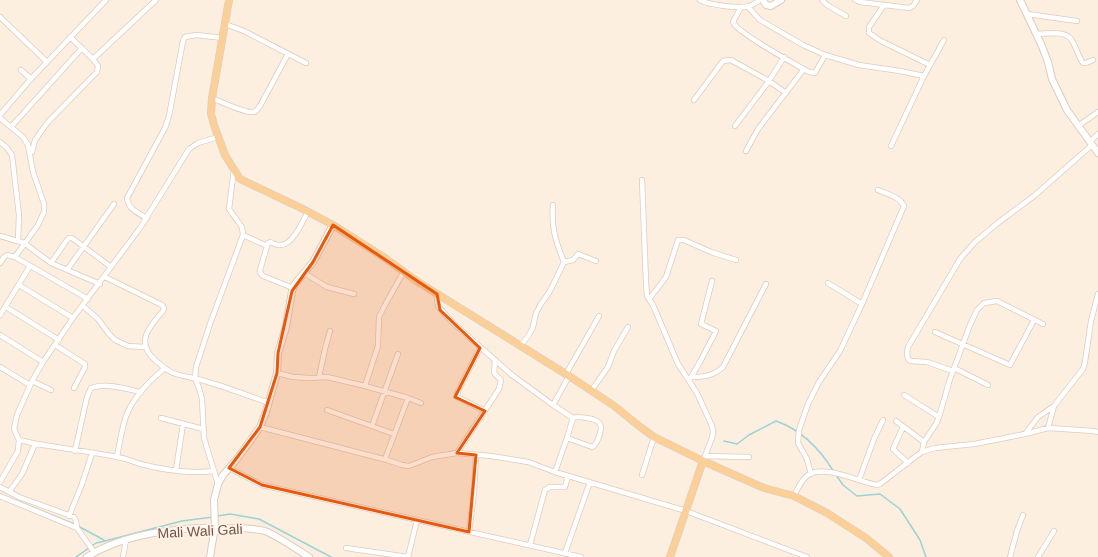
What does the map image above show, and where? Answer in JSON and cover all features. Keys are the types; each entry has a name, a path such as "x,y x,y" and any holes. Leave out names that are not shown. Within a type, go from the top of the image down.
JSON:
{"main road":[{"path":"229,0 224,38 212,98 211,114 225,155 240,179 308,211 333,225 437,294 568,375 612,405 654,437 704,458 764,488 794,496 827,513 866,538 889,557"},
{"path":"670,557 704,458"}],"street":[{"path":"14,257 38,225 44,212 44,204 33,172 28,145 23,138 0,116 31,79 106,0"},
{"path":"93,59 156,0"},
{"path":"700,0 709,3 741,7 748,7 762,0 766,5 771,6 781,0"},
{"path":"822,0 827,5 846,16"},
{"path":"855,0 860,2 909,8 913,6 917,0"},
{"path":"1020,0 1037,34 1048,62 1052,79 1067,110 1098,153"},
{"path":"884,5 869,27 868,33 930,64"},
{"path":"741,7 733,22 736,27 804,69 814,73 825,55"},
{"path":"748,7 760,20 803,46 825,55 859,65 924,76"},
{"path":"1027,14 1077,21"},
{"path":"0,16 48,62"},
{"path":"225,24 244,31 306,64"},
{"path":"1037,34 1061,34 1071,39 1083,63 1093,60"},
{"path":"147,218 132,209 127,198 165,128 169,116 183,41 185,37 190,36 224,38"},
{"path":"31,156 35,140 48,122 97,72 98,66 93,59 70,37"},
{"path":"891,146 930,64 944,40"},
{"path":"11,127 82,48"},
{"path":"212,98 246,111 256,111 288,54"},
{"path":"734,126 769,82 784,57"},
{"path":"694,100 723,60 731,60 786,93"},
{"path":"746,151 758,129 804,69"},
{"path":"21,70 31,79"},
{"path":"1078,126 1098,112"},
{"path":"988,385 953,369 910,361 908,358 908,347 960,259 975,242 1034,196 1091,143 1098,134"},
{"path":"0,482 16,457 20,446 14,429 16,415 43,362 73,318 100,284 147,218 190,149 198,143 218,137"},
{"path":"0,142 12,155 19,215 18,241"},
{"path":"218,484 204,438 202,399 195,378 196,367 210,324 243,235 242,226 230,213 229,209 234,169"},
{"path":"642,180 647,296 650,298 678,364 690,379 712,426 712,438 704,458 749,457"},
{"path":"811,474 806,459 799,448 798,432 808,404 840,351 904,206 902,201 878,190"},
{"path":"67,270 114,204"},
{"path":"521,345 529,335 533,327 536,313 550,291 564,262 556,241 552,220 553,205"},
{"path":"293,288 261,274 260,270 267,246 270,242 279,246 286,244 296,233 308,211"},
{"path":"210,557 215,527 214,500 218,484 223,475 260,427 269,403 277,373 278,353 286,327 290,296 293,288 315,259 333,225"},
{"path":"243,235 267,246"},
{"path":"0,236 24,243 51,263 100,284"},
{"path":"51,263 69,238 72,238 111,267"},
{"path":"650,298 666,277 678,240 684,240 711,252 736,260"},
{"path":"564,262 573,260 578,254 596,261"},
{"path":"0,264 7,255 14,257 88,299"},
{"path":"0,315 30,266"},
{"path":"365,386 378,346 379,317 384,305 404,271"},
{"path":"304,273 327,287 354,294"},
{"path":"105,277 159,303 164,308 148,331 145,347 147,352 165,368 181,375 195,378 269,403"},
{"path":"690,379 716,332 701,324 712,281"},
{"path":"828,283 862,304"},
{"path":"690,379 713,374 718,372 723,367 766,284"},
{"path":"19,285 73,318"},
{"path":"437,294 437,302 440,310 480,348 512,375 572,418 582,416 598,421 600,427 598,441 595,446 592,447 567,438"},
{"path":"1025,434 1038,418 1054,406 1083,369 1091,321 1098,294"},
{"path":"922,452 924,442 939,417 953,369 977,310 984,303 997,301 1043,324"},
{"path":"82,306 98,319 115,340 128,346 145,347"},
{"path":"6,307 59,340"},
{"path":"553,405 599,316"},
{"path":"935,332 1010,365 1034,320"},
{"path":"591,391 608,367 614,351 628,327"},
{"path":"319,376 330,332"},
{"path":"0,335 43,362"},
{"path":"55,345 85,364 74,388"},
{"path":"480,348 458,391 457,397 485,411"},
{"path":"372,426 398,354"},
{"path":"458,453 499,389 501,383 499,377 494,373 495,361"},
{"path":"0,367 31,383 51,390"},
{"path":"117,457 124,422 129,409 140,392 165,368"},
{"path":"277,373 293,377 327,377 385,391 421,402"},
{"path":"75,451 87,397 92,388 101,385 140,392"},
{"path":"904,395 939,417"},
{"path":"385,459 408,398"},
{"path":"1048,428 1054,406"},
{"path":"327,410 394,434"},
{"path":"161,418 203,429"},
{"path":"555,472 567,438 572,418"},
{"path":"859,480 874,439 883,420"},
{"path":"896,421 924,442"},
{"path":"176,470 183,424"},
{"path":"260,427 409,466 432,457 458,453 528,462 555,472 686,511 807,557"},
{"path":"903,427 893,449 908,463"},
{"path":"794,496 802,481 811,474 823,472 834,473 877,485 880,484 922,452 934,448 974,444 1048,428 1098,432"},
{"path":"642,475 654,437"},
{"path":"19,440 75,451 117,457 151,466 176,470 199,473 214,471"},
{"path":"9,492 22,474 35,444"},
{"path":"69,516 82,484 92,453"},
{"path":"469,532 474,493 476,455"},
{"path":"229,468 262,485 581,557"},
{"path":"530,545 545,490 550,487 565,487 568,476"},
{"path":"565,553 590,482"},
{"path":"0,487 19,497 74,518 76,525 93,550"},
{"path":"0,496 76,525"},
{"path":"18,504 19,497"},
{"path":"1010,557 1023,515"},
{"path":"346,548 408,557 417,520"},
{"name":"Mali Wali Gali","path":"87,557 93,550 163,531 215,527 250,528 266,532 309,557"},
{"path":"1038,557 1054,532"},
{"path":"123,557 126,540"}],"highlighted area":[{"path":"333,225 437,294 440,310 480,348 455,397 485,411 457,453 476,455 469,532 262,485 229,468 260,427 277,373 278,353 292,291 313,262"}],"waterway":[{"path":"724,441 737,444 749,435 776,421 794,430 810,441 834,472"},
{"path":"836,475 843,485 857,496 880,494 900,509 920,540 926,557"},
{"path":"20,502 74,524"},
{"path":"217,516 230,514 259,519 331,557"},
{"path":"76,557 96,543 182,521 213,517"},
{"path":"78,526 104,540"}]}
